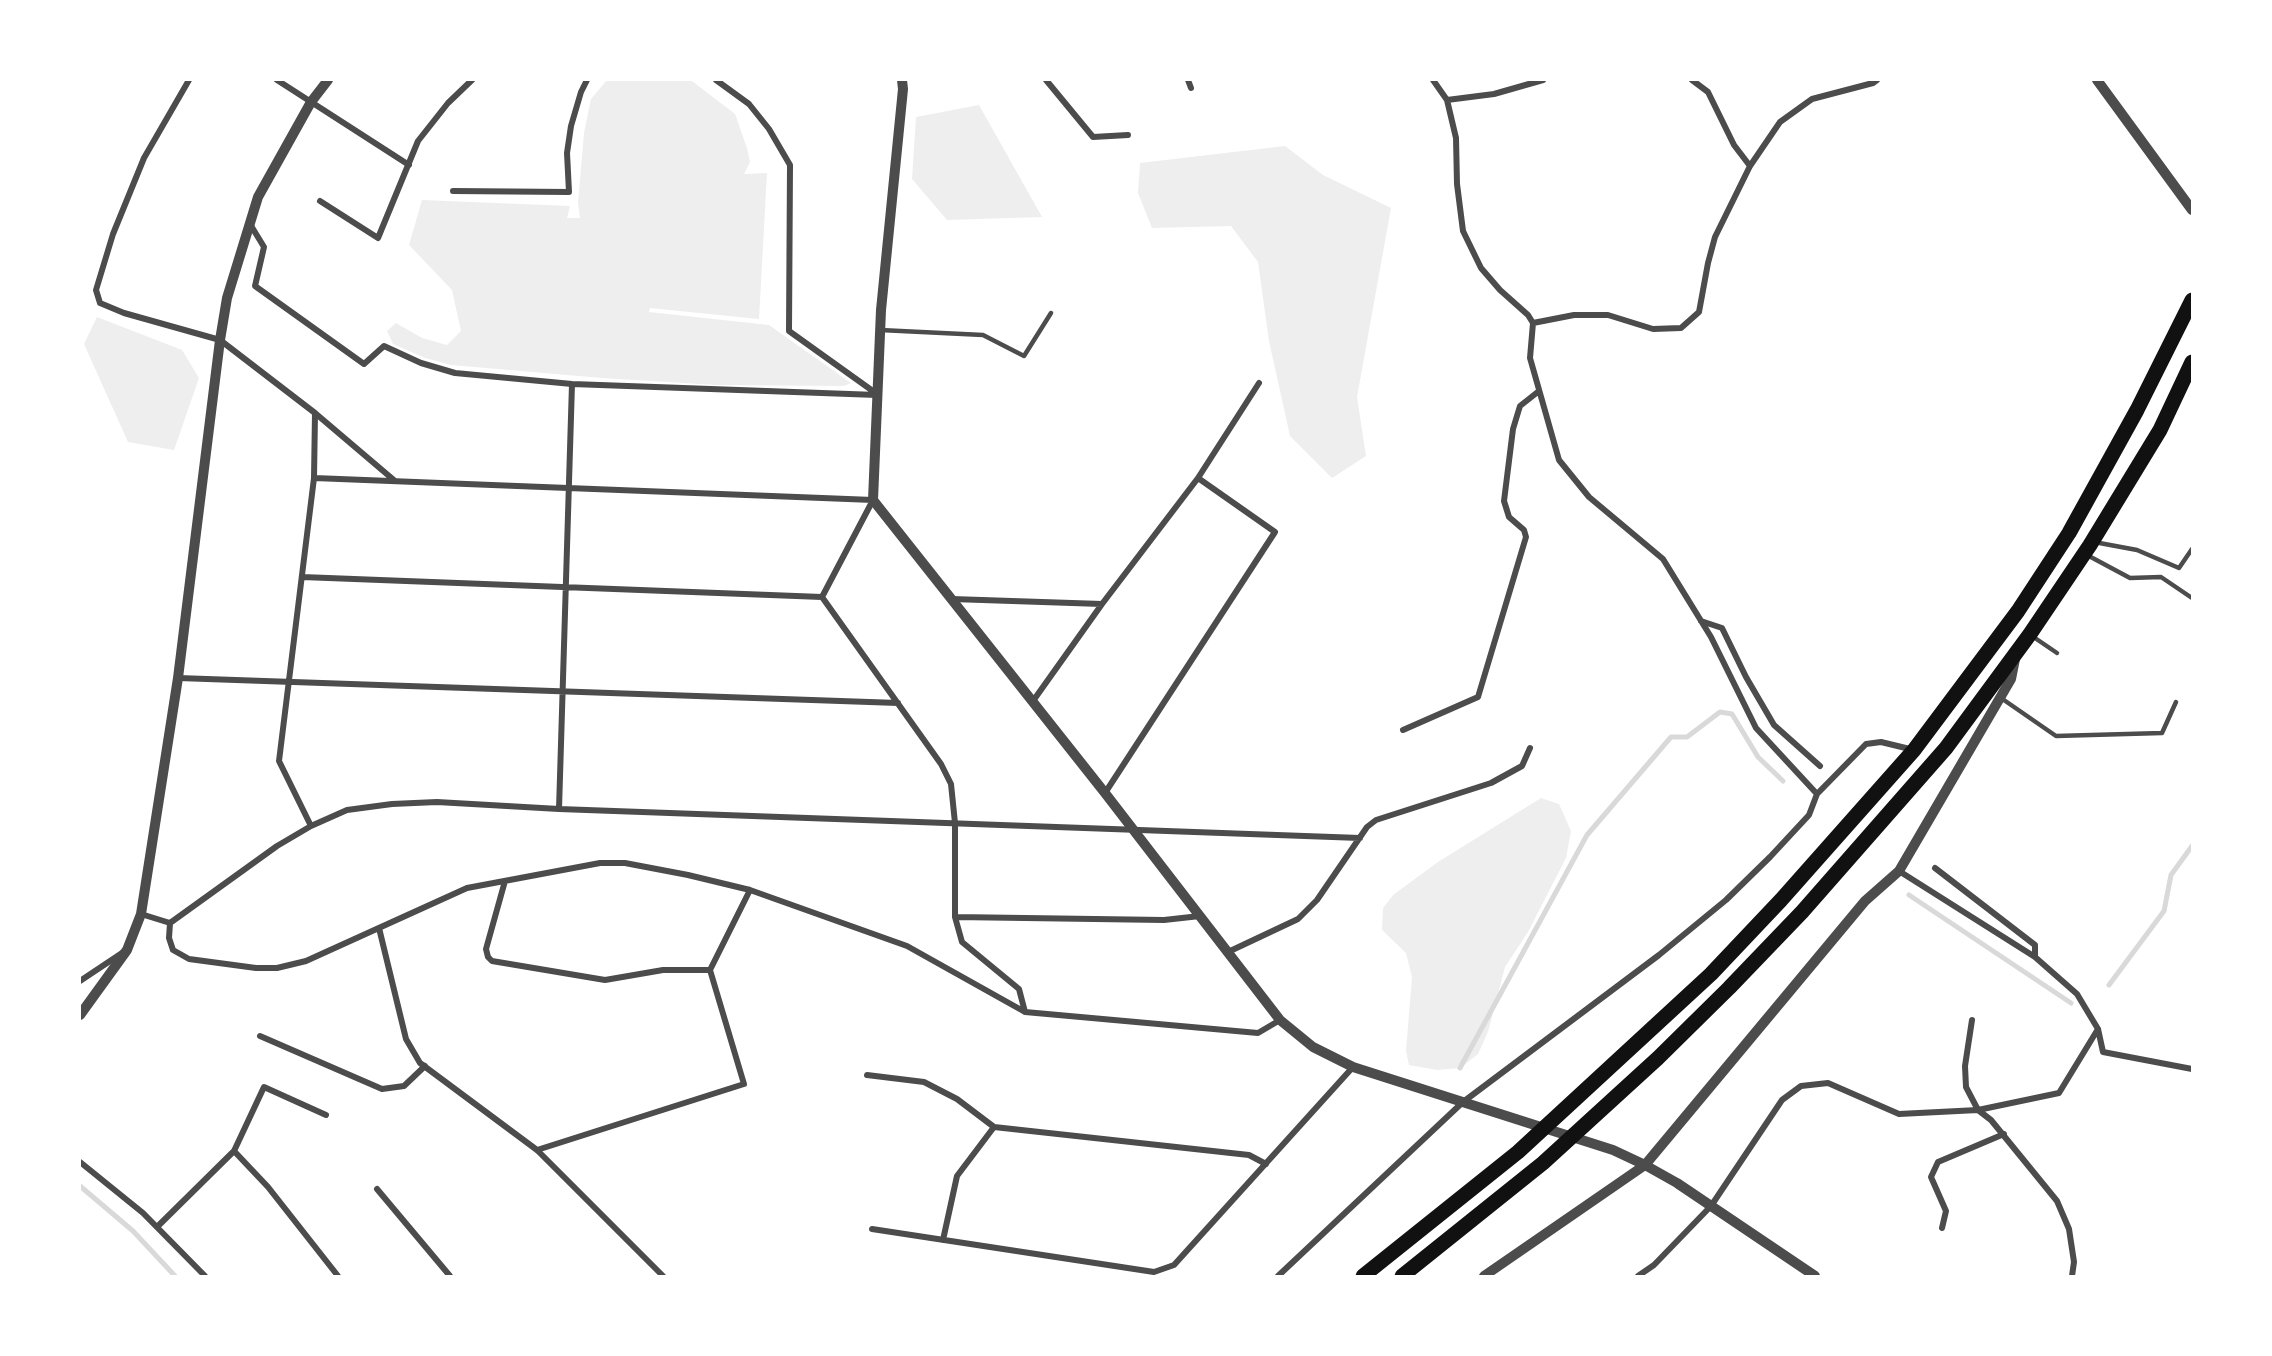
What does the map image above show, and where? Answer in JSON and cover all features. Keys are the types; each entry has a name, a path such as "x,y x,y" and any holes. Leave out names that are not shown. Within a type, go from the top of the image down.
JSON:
{"highway":[{"path":"1363,1276 1518,1152 1711,974 1789,891 1914,750 2018,611 2069,533 2137,410 2193,300"},
{"path":"1402,1276 1543,1163 1658,1058 1802,912 1946,748 2015,656 2088,548 2160,430 2193,362"}],"street":[{"path":"189,80 144,158 113,234 96,290 100,303 116,310 220,340 315,413 396,481"},
{"path":"278,80 408,165"},
{"path":"80,1015 127,950 141,914 178,678 220,340 228,298 258,197 310,102 328,80"},
{"path":"320,201 378,238 418,141 448,103 472,80"},
{"path":"453,191 569,192 567,153 571,126 587,80"},
{"path":"716,80 748,104 769,129 790,165 789,331 877,395"},
{"path":"822,597 873,500 880,330 902,80"},
{"path":"1046,80 1093,138 1128,135"},
{"path":"1188,80 1191,87"},
{"path":"1433,80 1447,100 1455,138 1462,231 1481,268 1500,291 1528,315 1533,323 1530,358 1560,460 1589,496 1663,559 1701,621 1756,728 1817,794"},
{"path":"1447,100 1494,93 1543,80"},
{"path":"1692,80 1708,92 1734,146 1750,166"},
{"path":"1533,323 1574,315 1608,315 1653,330 1681,328 1700,312 1708,262 1715,237 1750,166 1780,122 1812,99 1877,80"},
{"path":"2097,80 2193,210"},
{"path":"250,224 264,247 255,286 364,364 384,346 421,363 455,373 572,384 877,395"},
{"path":"1033,702 1102,604 1198,478 1259,383"},
{"path":"559,809 572,384"},
{"path":"1403,730 1478,698 1526,537 1524,530 1509,517 1504,501 1513,429 1520,406 1539,392"},
{"path":"311,826 279,760 314,478 315,413"},
{"path":"314,478 873,500 1106,793 1131,829 1280,1020 1312,1047 1353,1067 1612,1150 1645,1165 1815,1276"},
{"path":"1106,793 1275,532 1198,478"},
{"path":"302,577 822,597"},
{"path":"822,597 941,764 951,784 955,823 955,917 962,942 1019,989 1025,1012"},
{"path":"951,599 1102,604"},
{"path":"1701,621 1722,628 1746,677 1774,724 1820,766"},
{"path":"1484,1276 1645,1165 1865,901 1899,871 2001,698 2011,679 2015,656"},
{"path":"178,678 898,704"},
{"path":"1278,1276 1463,1102 1659,955 1726,900 1809,815 1817,794 1866,744 1881,742 1914,750"},
{"path":"1228,952 1298,919 1317,900 1368,827 1376,820 1491,783 1522,766 1530,748"},
{"path":"170,922 277,846 311,826 347,810 392,804 437,802 559,809 1360,838"},
{"path":"170,922 169,938 173,950 189,959 256,968 277,968 306,961 467,888 600,863 625,863 750,890 908,946 1025,1012 1258,1033 1280,1020"},
{"path":"1935,868 2035,945 2035,957"},
{"path":"1899,871 2035,957 2077,994 2098,1029 2103,1052 2193,1069"},
{"path":"504,881 486,949 492,961 605,980 663,970 710,970"},
{"path":"537,1150 744,1084 710,970 750,890"},
{"path":"141,914 170,922"},
{"path":"955,917 1164,920 1201,916"},
{"path":"379,928 406,1038 412,1051 425,1066 537,1150 663,1276"},
{"path":"80,981 127,950"},
{"path":"1972,1020 1965,1066 1966,1088 1978,1110 2004,1134 2057,1201 2069,1229 2074,1262 2072,1276"},
{"path":"1638,1276 1654,1265 1711,1206 1782,1100 1801,1086 1828,1083 1899,1114 1978,1110 2059,1093 2098,1029"},
{"path":"260,1036 382,1089 404,1086 425,1066"},
{"path":"872,1229 1154,1272 1174,1265 1353,1067"},
{"path":"867,1075 924,1082 957,1100 994,1127 1249,1155 1266,1164"},
{"path":"157,1227 234,1151 264,1087 326,1115"},
{"path":"944,1240 957,1176 994,1127"},
{"path":"1942,1228 1946,1211 1931,1177 1938,1162 2004,1134"},
{"path":"234,1151 268,1187 338,1276"},
{"path":"80,1162 157,1227 205,1276"},
{"path":"377,1189 450,1276"}],"lane":[{"path":"880,330 983,335 1024,356 1051,314"},
{"path":"2088,548 2138,550 2179,568 2193,549"},
{"path":"2088,548 2130,578 2161,577 2193,598"},
{"path":"2030,634 2057,653"},
{"path":"2001,698 2056,736 2162,733 2176,702"}],"shaded area":[{"path":"607,80 692,81 735,114 750,162 744,174 767,173 759,319 650,308 649,312 769,325 851,383 844,386 716,385 602,378 451,365 425,358 393,344 387,331 396,323 422,338 447,345 461,331 452,290 409,245 422,200 570,206 567,218 580,218 578,203 584,133 591,99"},
{"path":"979,105 1042,217 947,220 912,179 916,117"},
{"path":"1285,146 1323,175 1391,208 1357,397 1366,456 1332,478 1290,436 1269,341 1258,262 1231,226 1152,228 1138,193 1140,163"},
{"path":"97,317 182,350 199,378 174,450 128,442 84,344"},
{"path":"1541,798 1559,804 1571,831 1566,858 1528,932 1505,967 1488,1032 1478,1054 1460,1068 1437,1070 1409,1065 1406,1051 1412,977 1406,953 1382,930 1383,908 1393,895 1438,862"}],"waterway":[{"path":"1460,1068 1587,835 1671,737 1687,737 1720,712 1732,714 1758,757 1783,781"},
{"path":"2109,985 2164,911 2171,875 2192,846"},
{"path":"1909,895 2071,1003"},
{"path":"80,1186 133,1231 175,1276"}]}
